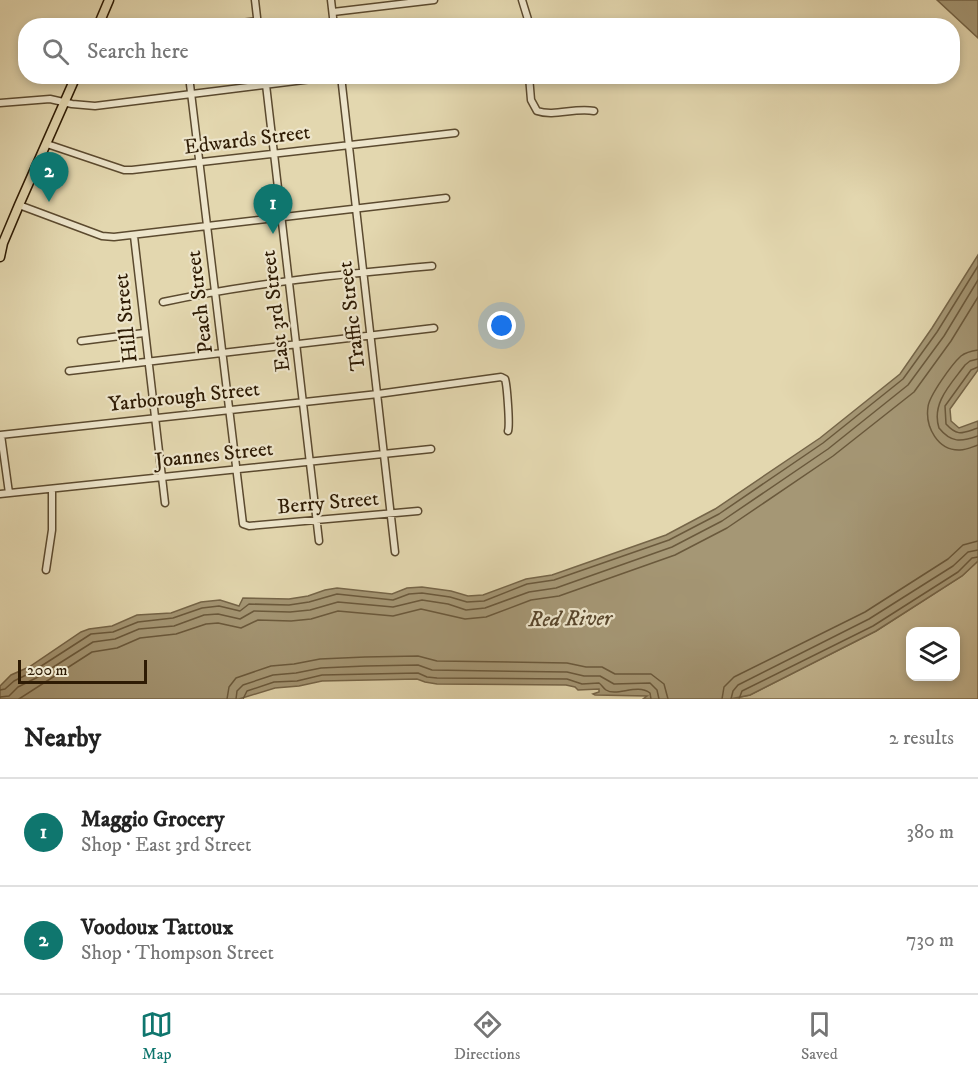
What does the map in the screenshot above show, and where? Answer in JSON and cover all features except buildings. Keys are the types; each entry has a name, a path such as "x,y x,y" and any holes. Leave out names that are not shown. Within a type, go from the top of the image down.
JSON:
{"main road":[{"path":"101,18 109,0"},
{"path":"0,257 2,245 72,84"}],"street":[{"path":"255,0 257,18"},
{"path":"331,0 333,18"},
{"path":"333,12 434,0"},
{"path":"522,0 528,18"},
{"name":"Peach Street","path":"190,84 243,524"},
{"path":"0,103 50,99 95,106 274,84"},
{"name":"Traffic Street","path":"339,84 356,209 395,552"},
{"path":"530,84 531,100 537,111 544,113 594,111"},
{"name":"East 3rd Street","path":"266,85 320,541"},
{"name":"Edwards Street","path":"47,144 124,170 455,133"},
{"path":"19,206 102,236 134,236 446,198"},
{"name":"Hill Street","path":"134,236 165,503"},
{"path":"163,302 215,291 432,266"},
{"path":"69,371 434,328"},
{"path":"81,341 144,333"},
{"name":"Yarborough Street","path":"1,435 504,378 507,384 506,402 510,423 508,431"},
{"path":"1,435 9,493"},
{"name":"Joannes Street","path":"0,494 431,448"},
{"path":"46,570 53,519 52,489"},
{"name":"Berry Street","path":"243,524 249,526 418,511"}],"shaded area":[{"path":"978,561 978,699 731,699 750,695 876,631 962,576"}],"water":[{"path":"937,0 978,0 978,38 960,21 960,18 956,18"},
{"name":"Red River","path":"978,255 978,370 950,409 951,421 959,428 978,421 978,561 962,576 876,631 750,695 730,699 643,699 647,696 595,695 593,694 599,692 599,689 578,690 566,685 437,684 417,679 322,681 275,688 239,699 0,699 0,686 11,675 29,667 81,632 112,626 137,615 171,613 201,602 220,600 239,606 243,598 289,599 337,588 392,594 407,588 422,587 468,596 483,595 526,579 552,575 666,535 715,509 820,438 900,374"}],"place":[{"name":"Voodoux Tattoux","path":"49,202"},
{"name":"Maggio Grocery","path":"273,234"}]}
